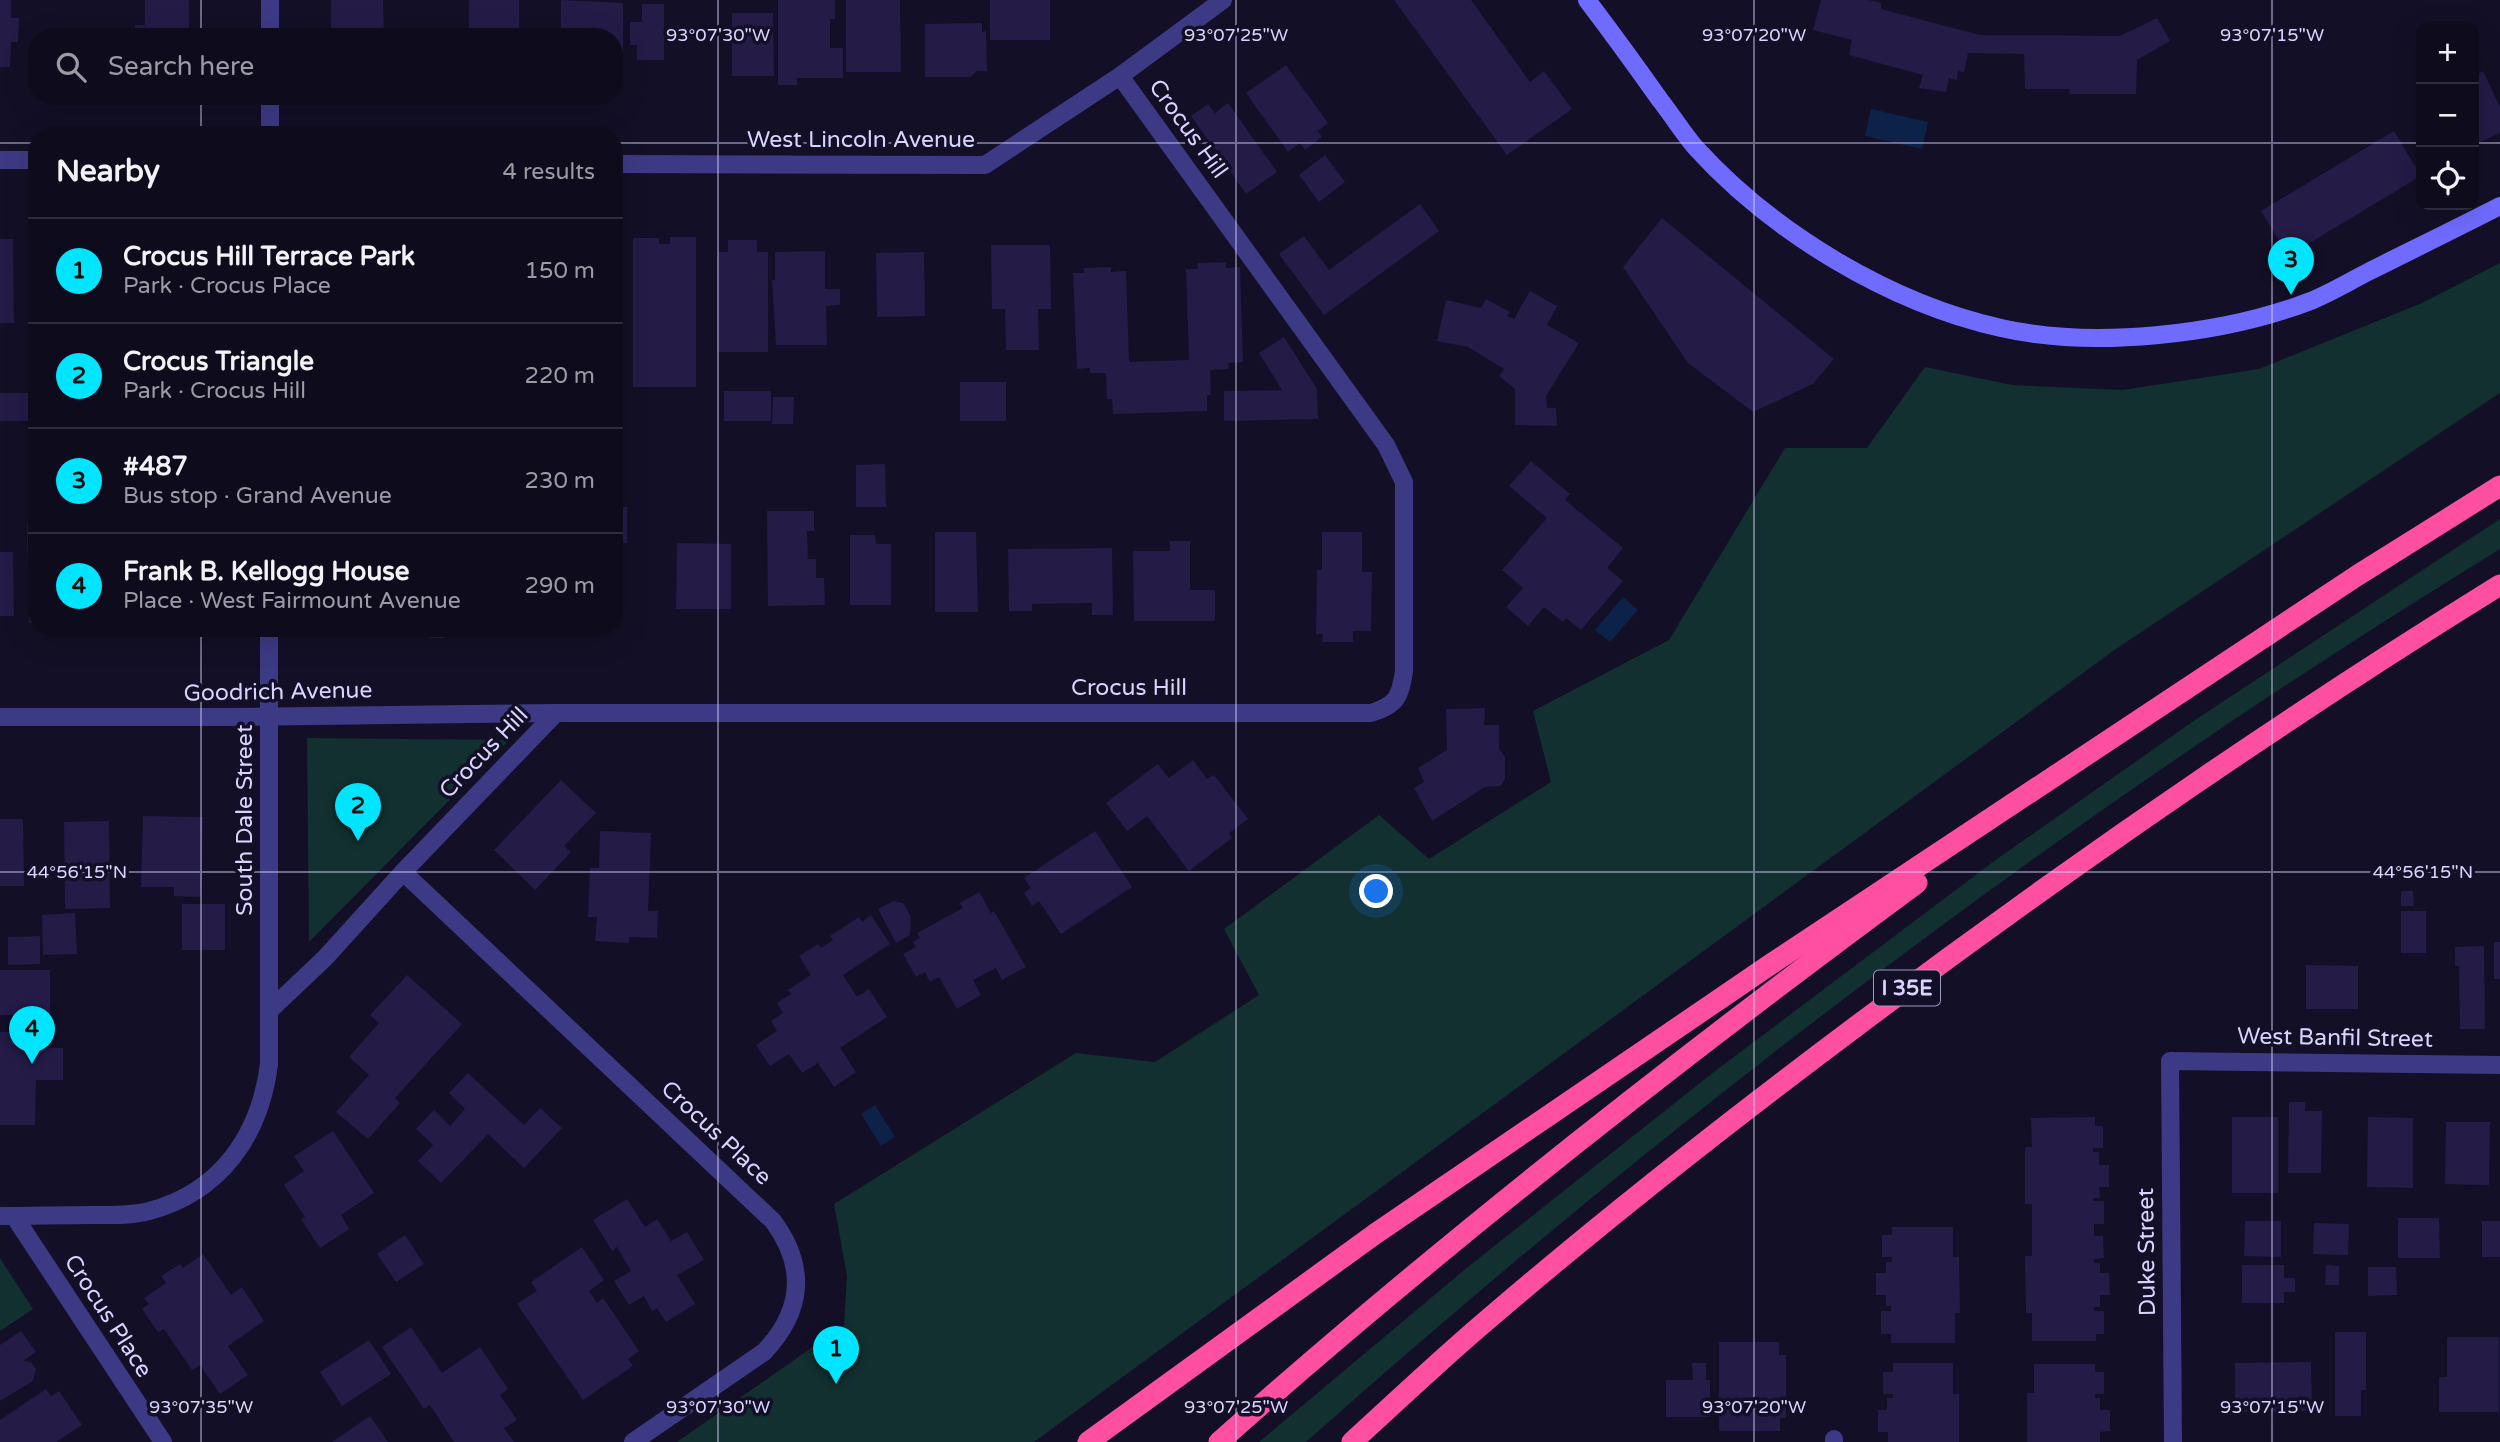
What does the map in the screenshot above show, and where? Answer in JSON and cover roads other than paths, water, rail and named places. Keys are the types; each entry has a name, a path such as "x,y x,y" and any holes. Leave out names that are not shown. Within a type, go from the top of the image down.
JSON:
{"highway":[{"path":"1088,1442 1375,1234 1771,964 2358,575 2500,486"},
{"name":"I 35E","path":"1352,1442 1485,1322 1625,1206 1762,1097 1958,950 2169,800 2397,649 2500,585"},
{"path":"1219,1442 1428,1263 1709,1038 2124,730"}],"main road":[{"path":"1587,0 1695,146 1744,194 1771,216 1837,261 1898,292 1959,316 2002,328 2059,336 2128,337 2197,331 2275,312 2309,301 2500,206"}],"street":[{"path":"270,0 270,28"},
{"name":"West Lincoln Avenue","path":"623,164 985,165 1119,76 1223,0"},
{"name":"Crocus Hill","path":"269,1011 325,958 403,872 556,713 1371,713 1385,708 1397,699 1404,671 1404,482 1386,444 1119,76"},
{"path":"270,105 270,126"},
{"path":"0,160 28,160"},
{"name":"South Dale Street","path":"7,1216 127,1214 149,1211 182,1199 211,1180 235,1155 253,1126 265,1094 269,1064 269,637"},
{"name":"Goodrich Avenue","path":"0,717 556,713"},
{"name":"Crocus Place","path":"403,872 773,1221 790,1248 796,1270 796,1293 791,1315 780,1336 764,1352 633,1442"},
{"name":"West Banfil Street","path":"2170,1061 2500,1065"},
{"name":"Duke Street","path":"2170,1061 2173,1442"},
{"name":"Crocus Place","path":"7,1216 163,1442"}],"water":[{"path":"1871,109 1928,122 1922,149 1865,136"},
{"path":"1623,597 1638,610 1610,642 1595,630"},
{"path":"875,1105 895,1137 881,1146 861,1114"}],"place":[{"name":"#487","path":"2291,295"},
{"name":"Crocus Triangle","path":"358,841"},
{"name":"Frank B. Kellogg House","path":"32,1064"},
{"name":"Crocus Hill Terrace Park","path":"836,1384"}]}
